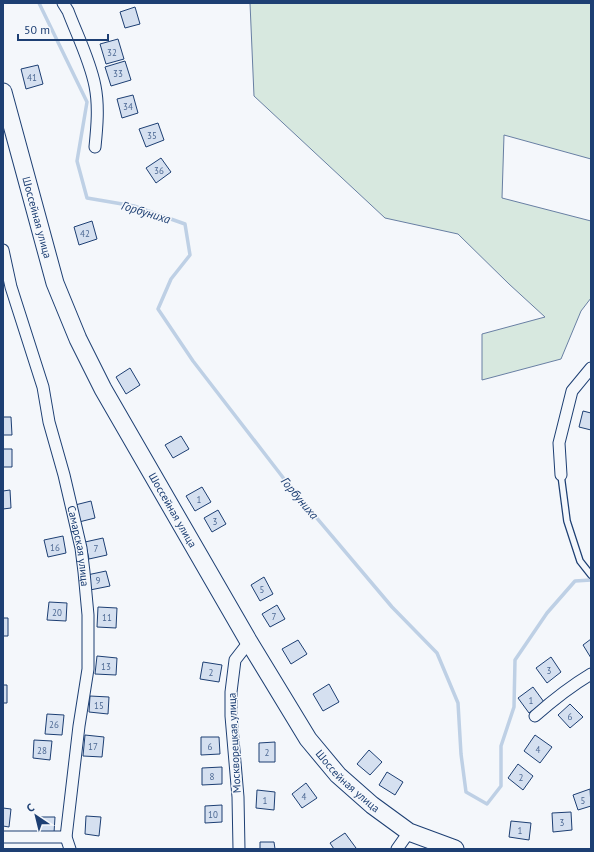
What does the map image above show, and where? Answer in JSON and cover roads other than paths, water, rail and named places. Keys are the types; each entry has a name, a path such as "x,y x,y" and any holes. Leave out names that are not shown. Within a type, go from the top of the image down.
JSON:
{"main road":[{"name":"Шоссейная улица","path":"3,92 55,284 78,339 103,389 249,642 308,739 344,780 372,805 409,832 455,849"}],"street":[{"path":"63,3 68,11 86,57 95,86 98,113 95,147"},
{"name":"Самарская улица","path":"3,250 7,287 43,388 49,422 64,475 84,572 88,615 88,669 79,726 66,837 70,849"},
{"path":"561,475 559,443 572,391 591,368"},
{"name":"Москворецкая улица","path":"239,849 238,796 232,740 231,692 235,660 249,642"},
{"path":"535,716 569,687 591,674"},
{"path":"397,849 409,832"},
{"path":"3,837 66,837"}],"lane":[{"path":"561,475 568,521 580,561 591,576"}],"waterway":[{"name":"Горбуниха","path":"39,3 87,102 77,161 87,198 134,206 185,224 190,255 171,279 158,309 193,361 288,484 392,607 437,653 458,703 461,754 466,792 487,804 501,786 501,746 514,707 515,660 547,613 575,581 591,580"}]}
